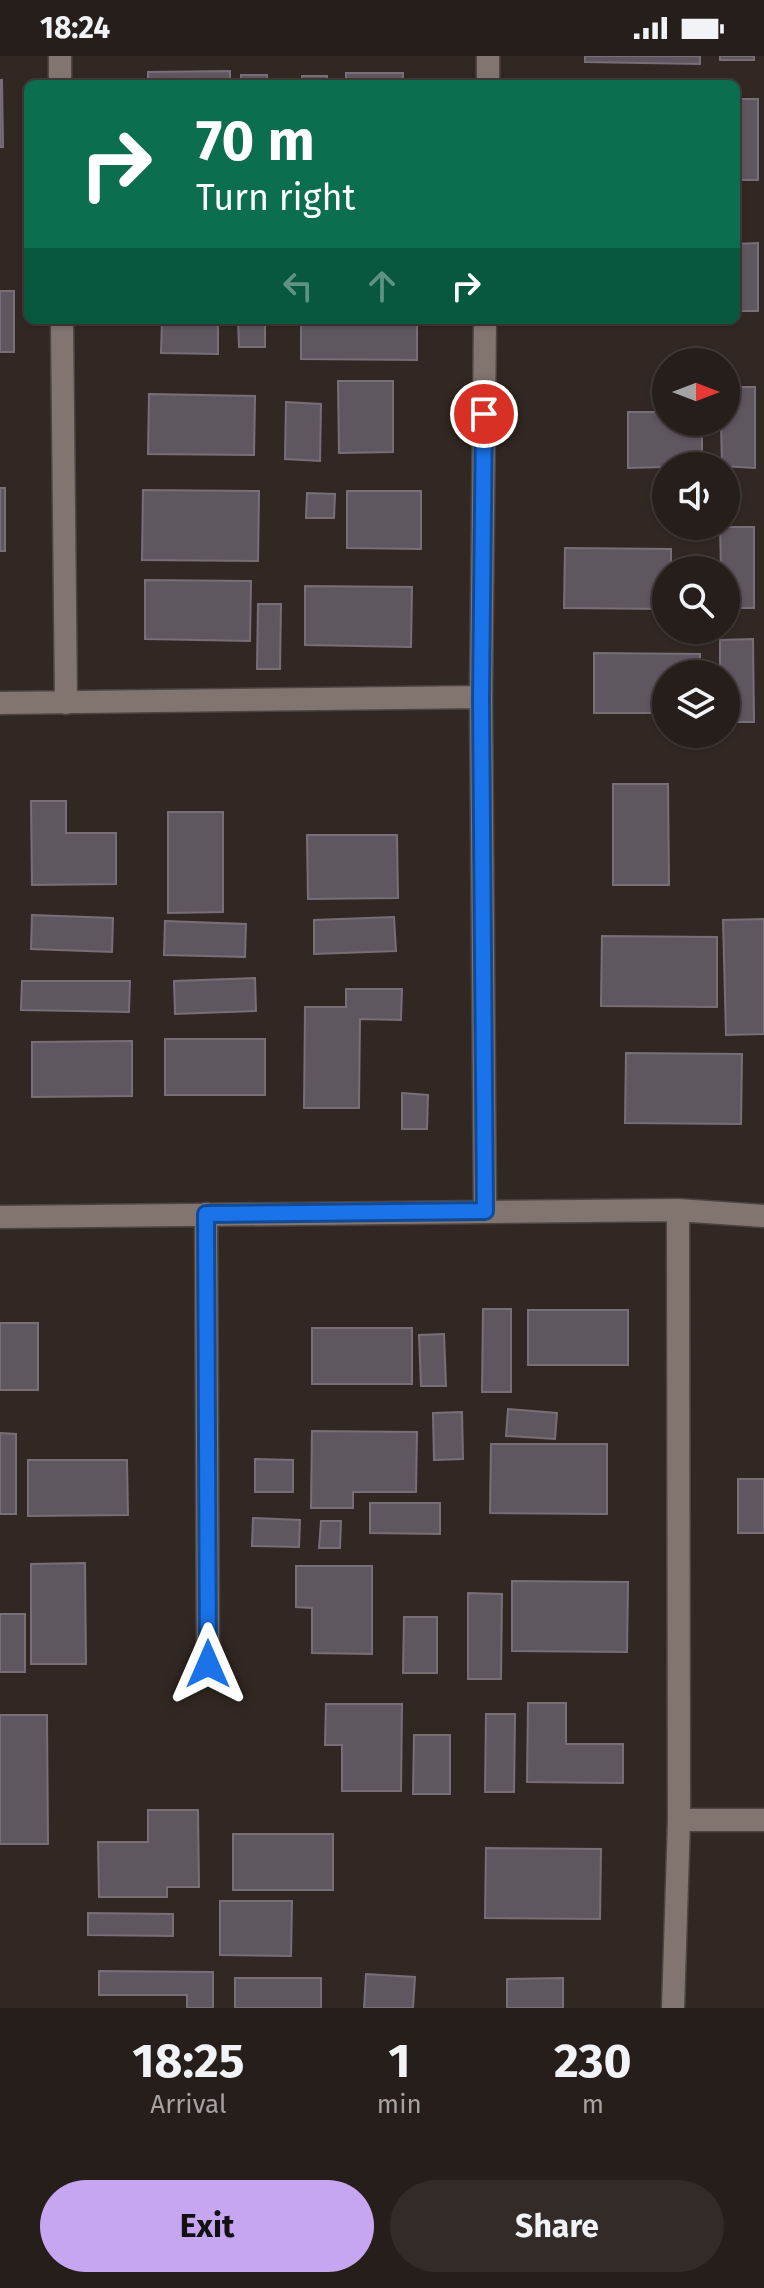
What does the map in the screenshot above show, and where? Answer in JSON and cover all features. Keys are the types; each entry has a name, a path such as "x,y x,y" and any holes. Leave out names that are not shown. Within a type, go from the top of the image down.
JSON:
{"street":[{"path":"60,56 60,80"},
{"path":"488,56 488,80"},
{"path":"62,324 66,703"},
{"path":"485,324 481,697 485,1211"},
{"path":"0,703 481,697"},
{"path":"673,2008 679,1820 678,1210"},
{"path":"0,1217 678,1210 764,1216"},
{"path":"206,1214 208,1664"},
{"path":"679,1820 764,1820"}],"building":[{"path":"585,56 700,56 700,64 585,62"},
{"path":"720,56 754,56 754,60 720,60"},
{"path":"230,71 230,80 148,80 148,72"},
{"path":"346,73 403,73 403,80 346,80"},
{"path":"241,75 267,75 267,80 241,80"},
{"path":"302,76 327,76 327,80 302,80"},
{"path":"2,80 3,147 0,147"},
{"path":"740,99 758,99 758,180 740,180"},
{"path":"758,243 758,311 740,311 740,244"},
{"path":"0,291 14,291 14,352 0,352"},
{"path":"162,324 218,324 218,354 161,353"},
{"path":"238,324 265,324 265,347 239,347"},
{"path":"301,324 417,324 417,360 301,359"},
{"path":"338,381 393,381 393,452 339,453"},
{"path":"740,387 755,387 755,468 740,467 740,452 722,452 721,436 740,436"},
{"path":"149,394 255,396 254,455 148,454"},
{"path":"286,402 321,404 320,461 285,459"},
{"path":"628,412 652,412 652,436 702,436 702,452 652,452 652,467 628,468"},
{"path":"0,488 5,488 5,551 0,551"},
{"path":"143,490 259,491 258,561 142,560"},
{"path":"347,491 421,491 421,549 347,548"},
{"path":"307,493 335,494 334,518 306,518"},
{"path":"740,527 754,527 754,608 740,608 740,556 721,556 720,540 740,540"},
{"path":"565,548 671,549 671,556 652,556 652,609 564,608"},
{"path":"145,580 251,581 250,641 145,639"},
{"path":"305,586 412,587 411,647 305,645"},
{"path":"258,604 281,604 280,669 257,669"},
{"path":"740,639 753,639 754,722 740,722 740,660 720,660 720,644 740,644"},
{"path":"594,653 700,654 700,660 652,660 652,713 594,713"},
{"path":"613,784 668,784 669,885 613,885"},
{"path":"31,801 66,801 66,833 116,833 116,884 32,885"},
{"path":"168,812 223,812 223,912 168,913"},
{"path":"307,835 397,835 398,898 308,899"},
{"path":"32,915 113,918 112,952 31,949"},
{"path":"394,917 396,951 314,954 314,920"},
{"path":"764,919 764,1034 726,1035 723,920"},
{"path":"165,921 246,924 245,957 164,955"},
{"path":"602,936 717,937 717,1007 601,1006"},
{"path":"255,978 256,1011 175,1014 174,981"},
{"path":"22,981 130,981 129,1012 21,1010"},
{"path":"346,989 402,989 401,1020 360,1019 359,1108 304,1108 305,1007 346,1007"},
{"path":"165,1039 265,1039 265,1095 165,1095"},
{"path":"132,1041 132,1096 32,1097 32,1042"},
{"path":"626,1053 742,1054 741,1124 625,1123"},
{"path":"402,1093 428,1095 427,1129 402,1129"},
{"path":"483,1309 511,1309 511,1392 482,1392"},
{"path":"528,1310 628,1310 628,1365 528,1365"},
{"path":"0,1323 38,1323 38,1390 0,1390"},
{"path":"312,1328 412,1328 412,1384 312,1384"},
{"path":"444,1334 446,1386 421,1386 419,1335"},
{"path":"508,1409 557,1413 555,1439 506,1436"},
{"path":"462,1412 463,1459 434,1460 433,1413"},
{"path":"312,1431 417,1432 416,1492 353,1492 353,1508 311,1508"},
{"path":"0,1433 16,1434 16,1514 0,1514"},
{"path":"491,1444 607,1444 607,1514 490,1513"},
{"path":"255,1459 293,1460 293,1492 255,1492"},
{"path":"28,1460 127,1460 128,1515 28,1516"},
{"path":"738,1479 764,1479 764,1533 738,1533"},
{"path":"370,1503 440,1503 440,1534 370,1533"},
{"path":"253,1518 300,1520 299,1547 252,1546"},
{"path":"321,1521 341,1521 340,1548 319,1548"},
{"path":"85,1563 86,1664 31,1664 31,1564"},
{"path":"296,1566 372,1566 372,1654 312,1653 312,1608 296,1607"},
{"path":"512,1581 628,1582 627,1652 512,1651"},
{"path":"468,1593 502,1594 501,1679 468,1679"},
{"path":"0,1614 25,1614 25,1672 0,1672"},
{"path":"404,1617 437,1617 437,1673 403,1673"},
{"path":"528,1703 566,1703 566,1744 623,1744 623,1783 527,1782"},
{"path":"326,1704 402,1704 401,1791 342,1791 342,1745 325,1745"},
{"path":"486,1714 515,1714 514,1792 485,1792"},
{"path":"0,1715 47,1715 48,1844 0,1844"},
{"path":"414,1735 450,1735 450,1794 413,1794"},
{"path":"148,1810 198,1810 199,1887 167,1887 167,1897 99,1897 98,1842 148,1842"},
{"path":"233,1834 333,1834 333,1890 233,1890"},
{"path":"486,1848 601,1849 600,1919 485,1918"},
{"path":"220,1901 292,1901 291,1956 220,1955"},
{"path":"88,1913 173,1914 173,1936 88,1935"},
{"path":"99,1971 213,1972 213,2008 187,2008 187,1995 99,1995"},
{"path":"366,1974 415,1977 413,2008 364,2008"},
{"path":"235,1978 321,1978 321,2008 235,2008"},
{"path":"563,1978 563,2008 507,2008 507,1979"}],"route":[{"path":"208,1664 206,1214 485,1211 481,697 484,414"}]}
